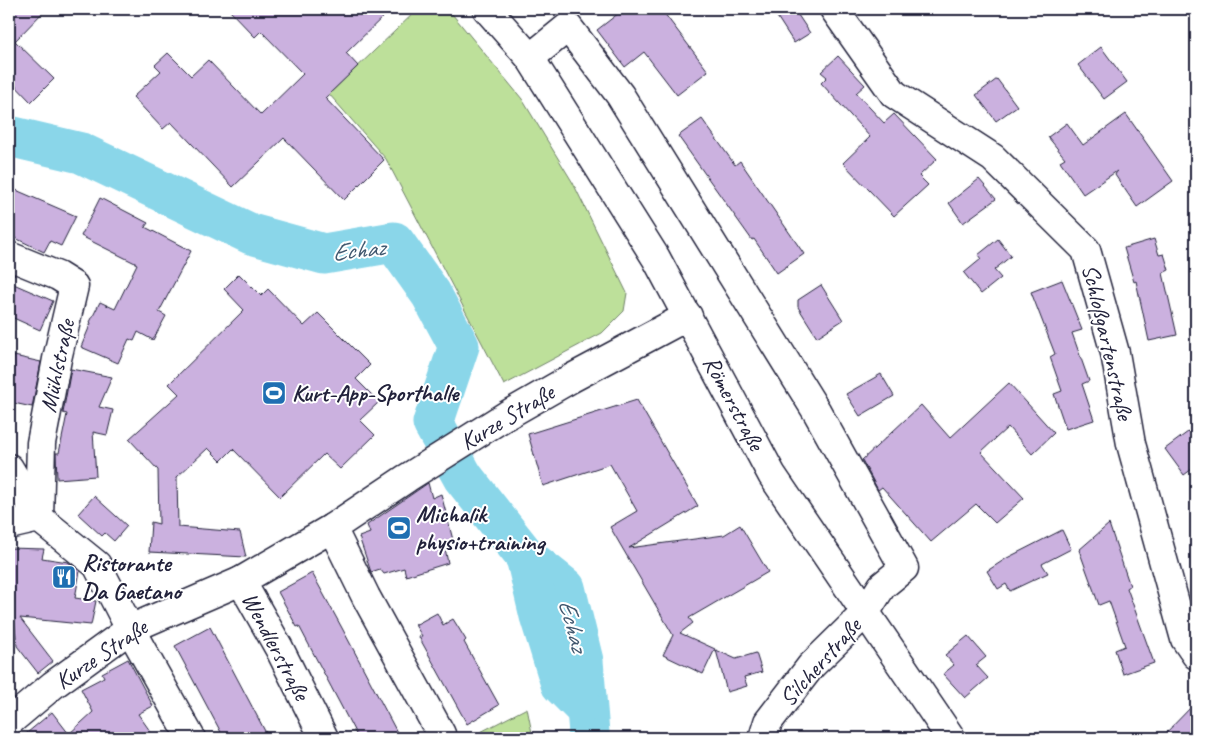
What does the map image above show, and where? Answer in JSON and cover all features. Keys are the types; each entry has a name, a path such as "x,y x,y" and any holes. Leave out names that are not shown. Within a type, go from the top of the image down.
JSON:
{"street":[{"name":"Römerstraße","path":"487,9 530,58 656,258 772,475 951,738"},
{"name":"Schloßgartenstraße","path":"834,9 894,94 993,158 1086,250 1115,353 1134,453 1185,640 1196,655"},
{"name":"Silcherstraße","path":"530,58 568,27 620,95 817,412 904,568 882,586 865,613 811,666 768,722 763,738"},
{"name":"Mühlstraße","path":"9,256 58,276 74,286 41,443 39,518"},
{"name":"Kurze Straße","path":"9,722 53,685 130,629 241,581 332,528 482,431 570,380 688,316"},
{"path":"9,468 39,518 98,565 130,629 191,738"},
{"path":"9,525 39,518"},
{"path":"332,528 366,597 441,734"},
{"name":"Wendlerstraße","path":"241,581 279,648 324,738"}],"green space":[{"path":"418,9 448,9 522,99 573,183 627,293 624,311 602,333 504,385 386,159 329,94"},
{"path":"527,708 533,738 469,738"}],"building":[{"path":"9,9 46,9 15,41 54,79 31,102 9,79"},
{"path":"228,9 391,9 346,53 358,66 325,98 384,160 344,200 284,138 233,187 171,122 163,129 133,97 161,71 155,65 168,53 191,76 208,60 261,115 303,74 261,31 255,37"},
{"path":"624,9 661,9 708,71 677,95 644,52 625,67 597,30"},
{"path":"772,9 794,9 810,33 794,43"},
{"path":"1101,47 1127,82 1104,99 1078,65"},
{"path":"838,56 865,85 856,93 884,123 894,114 937,159 919,176 928,185 894,216 843,163 870,137 821,83 827,77 821,72"},
{"path":"997,79 1017,106 996,121 976,95"},
{"path":"1126,114 1173,181 1137,207 1115,175 1117,171 1083,194 1060,161 1065,158 1048,137 1067,123 1083,145"},
{"path":"702,119 735,165 740,161 804,254 777,273 678,136"},
{"path":"979,179 996,199 963,223 949,203"},
{"path":"9,187 76,216 61,246 50,241 44,252 9,235"},
{"path":"100,198 148,223 145,227 191,251 159,312 166,316 153,340 138,332 134,341 129,339 118,363 81,347 100,302 115,309 137,264 81,236"},
{"path":"998,239 1011,256 994,270 1001,278 981,294 964,273 981,259 978,255"},
{"path":"1154,239 1159,255 1164,254 1169,270 1163,273 1177,335 1149,341 1136,281 1134,282 1124,248"},
{"name":"Kurt-App-Sporthalle","path":"239,274 261,296 268,289 304,326 318,313 370,365 356,379 379,402 360,420 375,435 340,469 324,454 280,497 233,449 221,461 208,448 177,477 178,527 240,532 246,557 149,552 151,522 159,524 158,470 129,439 179,394 169,384 244,310 224,289"},
{"path":"1062,280 1082,330 1072,333 1089,381 1082,384 1094,420 1066,429 1054,394 1062,391 1050,357 1055,354 1031,292"},
{"path":"9,282 53,301 40,330 9,316"},
{"path":"821,285 843,320 817,337 798,307 798,300"},
{"path":"14,356 41,362 32,407 9,402 9,377"},
{"path":"71,369 112,377 99,407 113,410 107,435 93,432 96,476 57,479 56,453 59,453 67,414 63,413"},
{"path":"881,374 894,396 860,416 846,394"},
{"path":"1009,383 1054,433 1032,454 1008,427 981,452 1024,498 995,523 976,504 931,542 882,487 878,490 862,460 921,405 950,438"},
{"path":"637,400 698,506 629,548 724,535 740,525 768,572 689,618 693,623 680,633 715,649 703,674 663,655 673,635 610,527 637,511 610,464 543,486 528,434"},
{"path":"1196,426 1196,466 1184,475 1165,449"},
{"path":"428,483 432,498 441,494 453,540 444,543 448,563 406,576 404,568 384,574 380,569 371,572 359,537 370,533 367,525"},
{"path":"94,496 127,526 114,541 105,533 102,536 78,514"},
{"path":"1109,524 1130,586 1127,588 1154,663 1123,674 1115,650 1125,646 1109,601 1099,605 1079,550"},
{"path":"1062,530 1071,549 1042,564 1048,573 1010,591 1006,584 998,589 987,571 1007,558"},
{"path":"9,548 44,549 42,558 68,562 80,571 75,598 96,601 91,625 20,618 53,661 38,673 17,646 14,617 9,617"},
{"path":"312,573 400,738 358,738 299,626 297,627 278,592"},
{"path":"437,613 443,625 453,619 466,640 464,642 499,705 467,724 419,637 422,636 415,625"},
{"path":"210,627 266,733 256,738 224,738 175,646"},
{"path":"968,636 986,657 976,665 988,678 965,698 943,674 954,665 945,655"},
{"path":"716,650 736,659 756,653 762,672 744,677 747,686 727,692"},
{"path":"128,659 153,706 138,714 155,738 21,738 52,712 69,734 93,712 81,689 104,677 102,673"},
{"path":"1196,702 1196,738 1161,738"}],"waterway":[{"name":"Echaz","path":"9,136 81,153 251,234 324,254 394,242 431,294 459,346 433,423 463,477 526,557 565,588 583,661 589,733 587,738"},
{"name":"Echaz","path":"526,557 540,616 561,684 581,704"}],"place":[{"name":"Kurt-App-Sporthalle","path":"274,393"},
{"name":"Michalik physio+training","path":"399,528"},
{"name":"Ristorante Da Gaetano","path":"64,577"}]}
